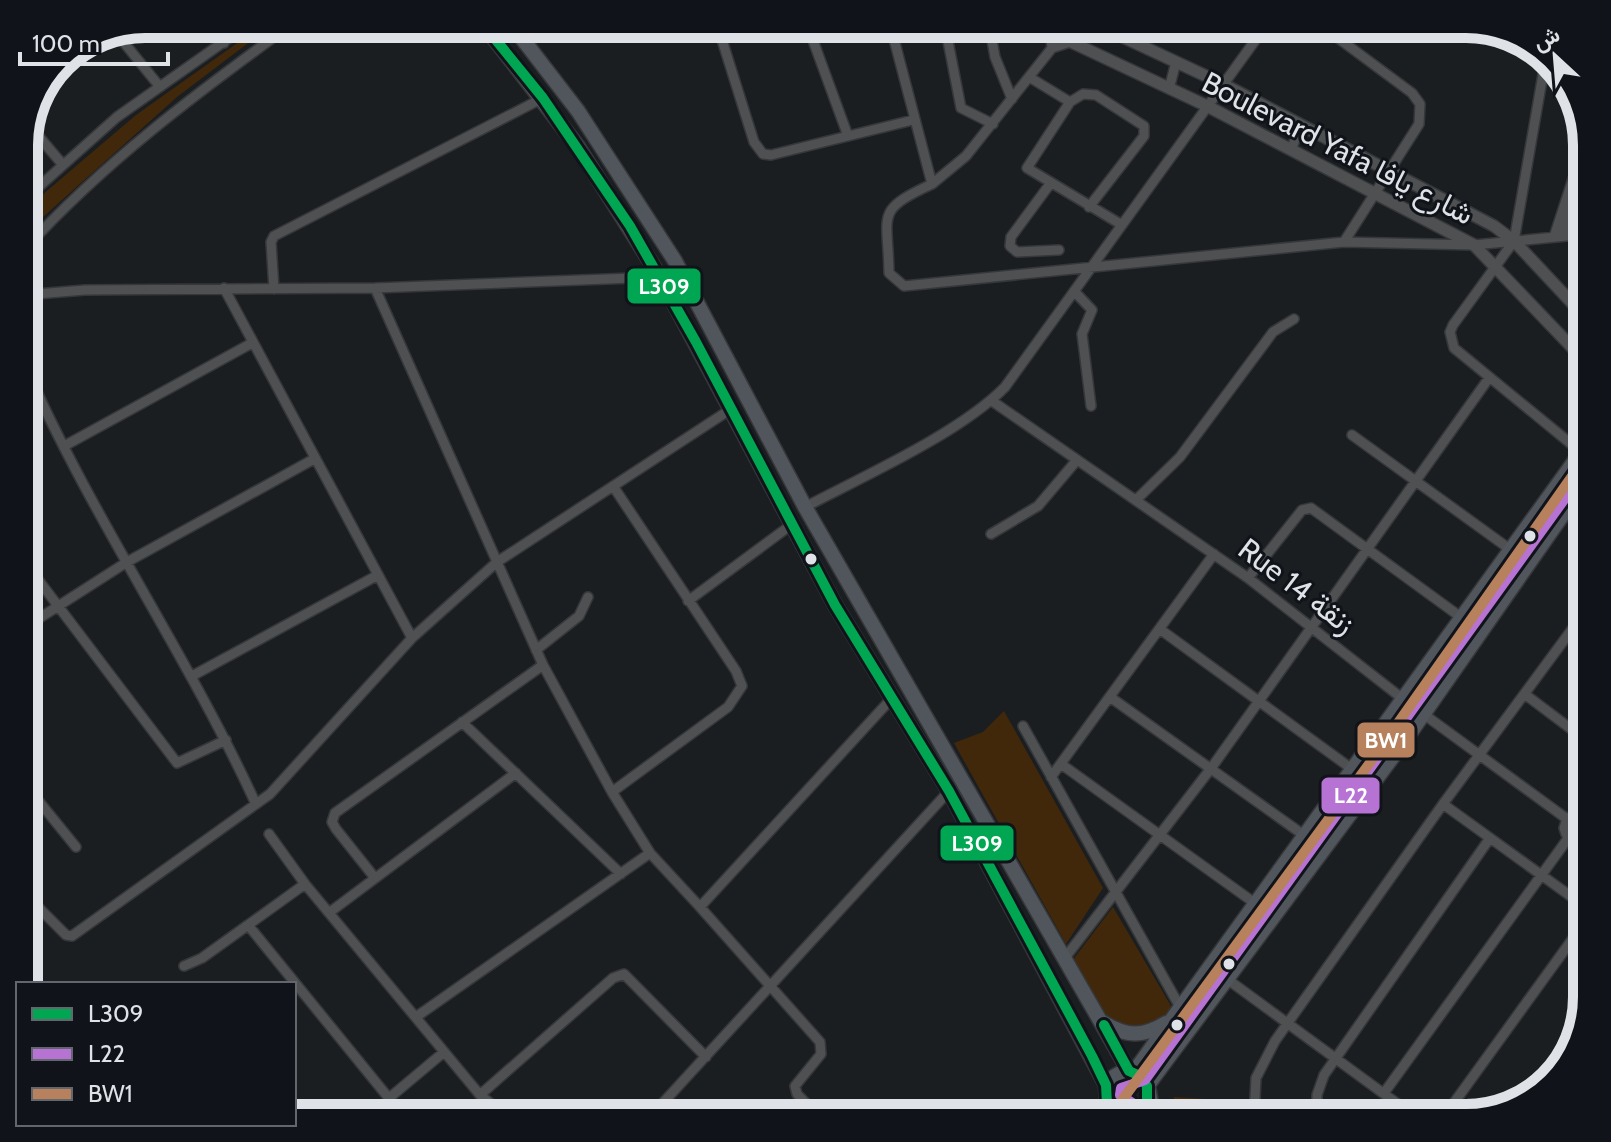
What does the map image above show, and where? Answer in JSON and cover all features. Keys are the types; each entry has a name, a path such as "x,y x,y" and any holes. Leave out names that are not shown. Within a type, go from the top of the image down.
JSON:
{"main road":[{"path":"494,38 543,98 604,186 660,277 791,525 949,791 1106,1085 1107,1104"},
{"path":"522,38 578,111 647,214 805,507 1064,959 1151,1104"},
{"path":"1106,1085 1114,1075 1132,1072 1573,463"},
{"path":"1143,1104 1147,1093 1227,979 1423,714 1573,499"},
{"path":"1101,1021 1131,1035 1146,1034 1170,1021"}],"street":[{"path":"220,38 224,43"},
{"path":"38,187 117,117 231,38"},
{"path":"38,235 68,204 159,126 274,38"},
{"path":"721,38 754,142 763,154 771,155 913,120"},
{"path":"812,38 848,136"},
{"path":"893,38 932,184"},
{"path":"947,38 961,108 993,124"},
{"path":"992,38 995,57 1012,99"},
{"path":"1052,38 1052,48"},
{"name":"Boulevard Yafa شارع يافا","path":"1068,38 1207,106 1474,245 1573,348"},
{"path":"1075,38 1052,48 955,168 932,184 895,202 888,211 889,273 898,284 904,286 1344,242 1474,245 1573,235"},
{"name":"Boulevard Yafa شارع يافا","path":"1125,38 1221,83 1494,226 1514,241 1573,304"},
{"path":"805,507 908,452 992,401 1256,38"},
{"path":"1338,38 1412,93 1420,104 1419,124 1344,242"},
{"path":"122,41 160,87"},
{"path":"1169,89 1176,62"},
{"path":"1029,77 1070,102"},
{"path":"1089,207 1144,136 1144,126 1096,95 1083,94 1070,102 1026,166 1050,184 1089,207 1122,225"},
{"path":"1539,96 1514,241 1494,264 1450,332 1454,348 1573,440"},
{"path":"274,289 271,242 274,236 543,98"},
{"path":"1291,150 1300,127"},
{"path":"38,136 63,165"},
{"path":"1050,184 1011,237 1010,246 1017,252 1059,250"},
{"path":"1558,237 1573,184"},
{"path":"1558,237 1573,198"},
{"path":"38,294 85,290 375,288 660,277"},
{"path":"224,288 412,638"},
{"path":"375,288 543,665 612,792 650,853 821,1046 821,1054 795,1086 797,1094 807,1104"},
{"path":"1074,291 1092,310 1082,334 1091,406"},
{"path":"1136,500 1180,457 1273,332 1294,319"},
{"path":"66,445 252,343"},
{"path":"1064,959 1212,767 1489,378"},
{"path":"38,398 192,676 255,802"},
{"name":"Rue 14 زنقة","path":"992,401 1248,578 1403,699 1567,819"},
{"path":"38,907 66,935 72,936 270,794 412,638 497,562 731,409"},
{"path":"1352,435 1511,550"},
{"path":"38,619 127,562 314,459"},
{"path":"991,534 1038,506 1077,460"},
{"path":"612,792 728,707 742,686 736,671 613,486"},
{"path":"1248,578 1306,507 1462,618"},
{"path":"688,601 791,525"},
{"path":"1051,777 1214,554"},
{"path":"192,676 378,575"},
{"path":"38,579 177,763 226,740"},
{"path":"536,650 579,616 588,597"},
{"path":"1255,1104 1256,1078 1287,1023 1573,629"},
{"path":"1161,630 1260,699 1352,769"},
{"path":"375,878 336,829 332,822 335,813 543,665"},
{"path":"1526,695 1572,730"},
{"path":"1110,697 1305,836"},
{"path":"700,907 892,698"},
{"path":"462,722 621,874"},
{"path":"1023,726 1180,1007"},
{"path":"1061,764 1256,904"},
{"path":"330,912 516,773"},
{"path":"662,1104 949,791"},
{"path":"38,800 76,847"},
{"path":"1443,804 1573,898"},
{"path":"1569,837 1564,828 1567,819 1573,815"},
{"path":"269,834 305,884 480,1095 491,1104"},
{"path":"1569,837 1573,837"},
{"path":"1384,1093 1569,837"},
{"path":"1318,1104 1320,1085 1335,1057 1490,838"},
{"path":"416,1017 650,853"},
{"path":"184,966 202,958 305,884"},
{"path":"248,925 294,982"},
{"path":"1453,1104 1573,938"},
{"path":"480,1095 619,975 629,977 706,1057"},
{"path":"1227,979 1399,1104"},
{"path":"296,985 392,1104"},
{"path":"388,1099 444,1052"}],"shaded area":[{"path":"244,38 255,38 177,97 38,221 38,198 136,115"},
{"path":"1004,711 1103,888 1066,944 954,743 983,732"},
{"path":"1113,907 1171,1006 1166,1017 1143,1032 1108,1019 1072,961"},
{"path":"1174,1097 1237,1101 1238,1104 1174,1104"}],"transit line":[{"name":"L309","path":"494,38 543,98 630,226 696,342 835,605 949,791 1092,1056 1106,1085 1107,1104"},
{"name":"BW1","path":"1119,1104 1369,764 1573,475"},
{"name":"L22","path":"1134,1104 1120,1095 1121,1088 1145,1080 1573,487"},
{"name":"L309","path":"1104,1025 1129,1071 1140,1076 1147,1086 1149,1104"}]}
